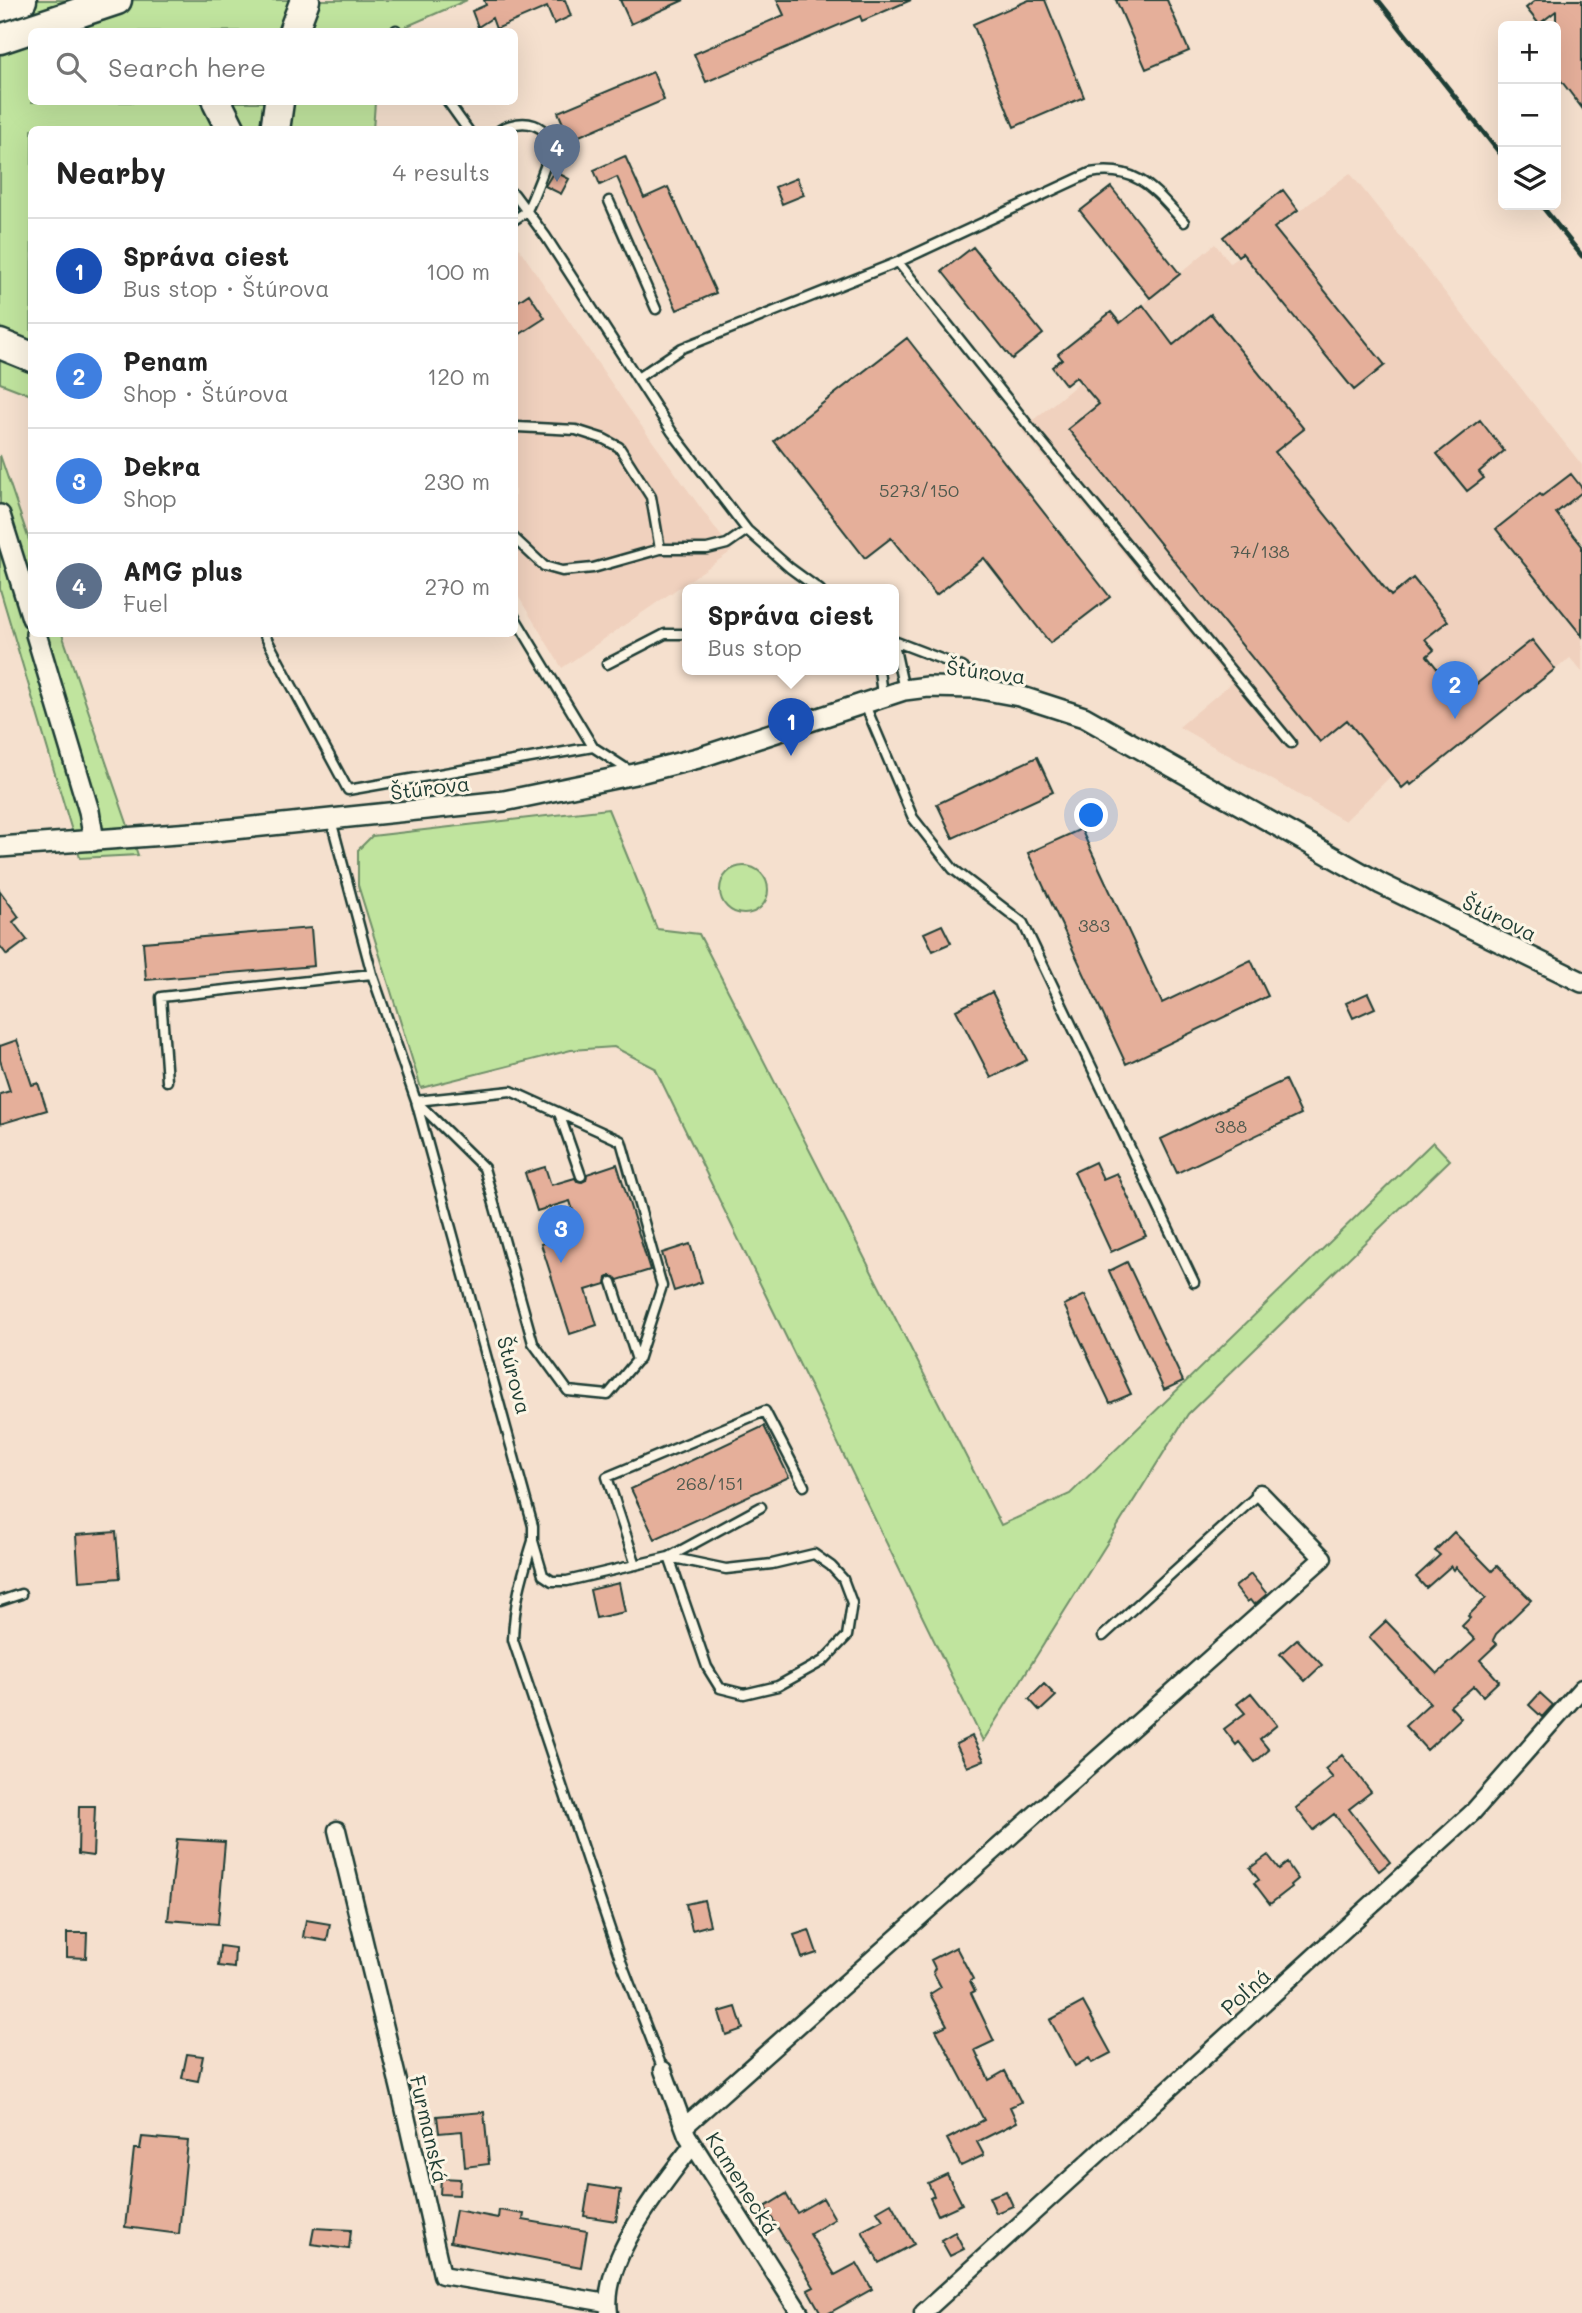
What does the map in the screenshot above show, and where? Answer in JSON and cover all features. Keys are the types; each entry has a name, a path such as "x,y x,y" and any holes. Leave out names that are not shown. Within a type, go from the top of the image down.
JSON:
{"highway":[{"path":"0,7 23,0"},
{"path":"36,28 117,0"},
{"path":"294,28 305,0"},
{"path":"43,26 58,28"},
{"path":"0,39 28,31"},
{"path":"218,105 229,126"},
{"path":"276,126 279,105"},
{"path":"0,330 28,341"},
{"path":"0,344 28,355"}],"street":[{"path":"0,515 28,605"},
{"path":"37,637 89,811 94,841"},
{"name":"Štúrova","path":"0,847 331,820 504,801 635,774 750,743 904,690 952,687 996,691 1084,716 1381,884 1582,982"},
{"path":"684,2127 1323,1558 1260,1493"},
{"name":"Poľná","path":"923,2313 1472,1813 1582,1688"},
{"name":"Furmanská","path":"337,1830 442,2275 608,2308 620,2251 662,2186 693,2145"},
{"name":"Kamenecká","path":"663,2070 693,2145 800,2313"}],"lane":[{"path":"450,105 465,126"},
{"path":"506,126 525,121 536,125 544,132 549,143 549,155 526,210 518,217"},
{"path":"639,377 682,348 898,262 1090,173 1104,170 1134,175 1148,184 1184,222"},
{"path":"518,199 639,377 672,432 747,530 812,584"},
{"path":"609,201 656,309"},
{"path":"898,262 1021,417 1291,743"},
{"path":"518,425 576,430 619,447 651,497 660,549"},
{"path":"518,542 544,566 562,571 593,569 660,549 707,549 727,544 747,530"},
{"path":"518,622 593,747 635,774"},
{"path":"607,664 665,634 682,634"},
{"path":"266,637 348,789 593,747"},
{"path":"899,644 962,667 996,691"},
{"path":"899,666 904,690"},
{"path":"880,675 883,696"},
{"path":"864,702 913,818 953,869 1023,923 1194,1282"},
{"name":"Štúrova","path":"331,820 372,974 416,1101 533,1525 533,1541 543,1575 552,1581 567,1581 669,1557"},
{"path":"167,1081 161,997 372,974"},
{"path":"416,1101 511,1091 621,1141 662,1286 637,1360"},
{"name":"Štúrova","path":"416,1101 484,1168 533,1343 568,1391 608,1395 637,1360"},
{"path":"559,1113 580,1176"},
{"path":"612,1282 637,1360"},
{"path":"636,1565 607,1477 765,1411 804,1486"},
{"path":"1103,1636 1260,1493"},
{"path":"669,1557 761,1507"},
{"path":"533,1541 513,1611 513,1640 619,1956 663,2070"},
{"path":"814,1554 843,1579 852,1603 847,1636 823,1661 778,1686 744,1694 720,1688 707,1667 669,1557 726,1569 772,1564 814,1554"},
{"path":"0,1601 21,1594"}],"shaded area":[{"path":"1350,173 1582,465 1582,672 1570,658 1411,785 1408,782 1402,788 1391,776 1345,821 1179,727 1231,683 1021,430 1080,382 1143,305 1215,244 1230,263"},
{"path":"518,247 627,406 732,551 562,668 518,596"}],"green space":[{"path":"0,0 467,0 403,28 28,28 28,105 375,105 373,126 28,126 28,394 0,383"},
{"path":"0,455 28,537 28,637 63,637 138,855 80,858 0,589"},
{"path":"608,809 657,929 699,934 1001,1525 1070,1494 1433,1142 1450,1160 1188,1414 983,1741 655,1068 614,1047 571,1050 421,1088 358,885 358,850 372,836"},
{"path":"744,866 761,873 768,890 761,907 744,914 727,907 720,890 727,873"}],"building":[{"path":"484,0 565,0 571,16 554,24 547,7 498,28 496,28 492,18 478,27 472,11 486,5"},
{"path":"620,0 684,0 631,24"},
{"path":"777,0 911,0 862,21 860,16 706,82 694,54 784,15"},
{"path":"1029,0 1045,0 1084,97 1014,127 973,24"},
{"path":"1116,0 1167,0 1189,51 1146,69"},
{"path":"1536,0 1582,0 1582,108 1561,81 1561,21 1556,21 1556,11 1543,21 1537,21 1526,8"},
{"path":"653,72 664,100 570,140 558,112"},
{"path":"625,156 644,198 668,187 716,293 677,310 617,177 600,185 594,170"},
{"path":"554,171 569,179 561,194 545,186"},
{"path":"797,178 804,195 782,204 775,187"},
{"path":"1111,187 1180,274 1150,298 1080,211"},
{"path":"1283,190 1298,210 1274,228 1385,365 1354,390 1242,253 1238,256 1223,237"},
{"path":"973,247 1043,334 1012,359 942,271"},
{"path":"529,294 545,318 518,335 518,301"},
{"path":"1143,305 1173,345 1211,314 1304,429 1275,452 1391,596 1413,578 1448,621 1425,639 1434,650 1427,656 1460,697 1532,640 1555,669 1411,785 1409,782 1402,788 1347,720 1320,742 1068,429 1099,404 1076,377 1066,385 1052,367 1062,359 1058,354 1111,312 1120,323"},
{"path":"907,338 1110,597 1050,643 984,558 936,595 891,538 865,558 774,441"},
{"path":"1480,420 1504,451 1479,472 1484,478 1467,491 1437,454"},
{"path":"1571,474 1582,492 1556,513 1582,546 1582,636 1496,529 1540,494 1542,496"},
{"path":"1037,757 1053,792 953,838 937,804"},
{"path":"1081,829 1162,1003 1251,960 1268,996 1126,1064 1028,853"},
{"path":"0,891 19,917 13,922 27,940 7,955 0,946"},
{"path":"942,925 951,943 933,951 924,933"},
{"path":"311,928 314,966 146,980 143,942"},
{"path":"992,992 1027,1060 991,1078 956,1010"},
{"path":"1368,993 1375,1008 1353,1018 1346,1003"},
{"path":"17,1040 32,1085 38,1083 47,1110 0,1124 0,1094 10,1091 0,1060 0,1046"},
{"path":"1285,1080 1301,1114 1177,1173 1161,1139"},
{"path":"1095,1162 1103,1179 1117,1173 1146,1236 1111,1252 1074,1172"},
{"path":"617,1164 650,1270 618,1280 611,1276 607,1278 606,1284 586,1290 597,1325 570,1334 541,1244 580,1233 570,1201 537,1211 525,1173 545,1167 551,1185 575,1178 582,1182 586,1180 587,1174"},
{"path":"690,1244 702,1282 674,1291 662,1253"},
{"path":"1127,1262 1183,1381 1164,1390 1109,1271"},
{"path":"1085,1295 1131,1394 1110,1403 1064,1305"},
{"path":"764,1426 789,1477 655,1539 631,1489"},
{"path":"116,1532 120,1578 79,1581 76,1535"},
{"path":"1454,1532 1492,1571 1497,1566 1531,1600 1496,1634 1493,1640 1497,1644 1480,1660 1499,1681 1483,1696 1474,1686 1450,1706 1461,1718 1427,1750 1405,1726 1430,1703 1369,1637 1386,1621 1437,1674 1475,1640 1462,1626 1486,1598 1456,1567 1454,1570 1451,1566 1426,1588 1416,1577 1440,1555 1435,1551"},
{"path":"1251,1574 1267,1594 1254,1605 1250,1600 1247,1602 1235,1587"},
{"path":"619,1583 625,1612 596,1618 590,1590"},
{"path":"1297,1639 1322,1665 1305,1681 1280,1654"},
{"path":"1044,1684 1056,1696 1040,1711 1029,1699"},
{"path":"1251,1693 1277,1725 1260,1739 1269,1750 1255,1762 1239,1742 1236,1745 1224,1729 1245,1713 1237,1704"},
{"path":"1540,1693 1553,1705 1542,1717 1529,1705"},
{"path":"972,1736 984,1760 967,1767 956,1744"},
{"path":"1342,1755 1371,1792 1349,1809 1390,1862 1379,1871 1334,1814 1313,1830 1296,1808 1333,1778 1325,1769"},
{"path":"79,1806 95,1806 93,1856 78,1854"},
{"path":"177,1839 225,1842 218,1924 168,1920"},
{"path":"1268,1855 1279,1869 1287,1863 1298,1879 1270,1904 1254,1883 1259,1880 1250,1868"},
{"path":"704,1900 710,1925 692,1930 686,1904"},
{"path":"306,1920 330,1924 327,1941 303,1937"},
{"path":"809,1930 817,1953 802,1958 794,1935"},
{"path":"67,1933 87,1933 86,1958 67,1957"},
{"path":"220,1946 235,1948 234,1968 218,1966"},
{"path":"956,1947 973,1979 970,1981 975,1991 971,1993 994,2041 975,2050 989,2080 1005,2071 1021,2102 1010,2107 1017,2122 977,2142 984,2155 961,2166 947,2139 984,2120 936,2030 947,2025 930,1994 941,1987 933,1972 935,1968 931,1960"},
{"path":"1083,2002 1111,2053 1092,2063 1089,2058 1075,2066 1050,2020"},
{"path":"736,2007 743,2029 726,2035 719,2012"},
{"path":"187,2054 203,2056 198,2081 182,2078"},
{"path":"484,2112 489,2164 465,2167 462,2131 439,2133 437,2116"},
{"path":"142,2137 188,2141 179,2234 125,2227 134,2149 140,2149"},
{"path":"947,2174 962,2204 938,2215 930,2198 934,2196 928,2183"},
{"path":"441,2178 460,2179 459,2195 440,2194"},
{"path":"589,2185 621,2190 616,2221 584,2216"},
{"path":"1006,2191 1013,2206 996,2213 989,2197"},
{"path":"786,2194 797,2213 823,2198 835,2219 810,2234 835,2275 857,2263 872,2289 829,2313 821,2313 808,2290 814,2287 765,2207"},
{"path":"891,2203 914,2244 879,2263 862,2231 883,2220 877,2211"},
{"path":"456,2210 498,2218 499,2210 524,2214 523,2220 587,2231 581,2267 450,2242"},
{"path":"314,2228 351,2230 349,2249 311,2244"},
{"path":"955,2232 964,2249 950,2256 941,2240"}],"railway":[{"path":"1378,0 1498,151"},
{"path":"1545,210 1582,256"}],"place":[{"name":"AMG plus","path":"557,182"},
{"name":"Penam","path":"1455,719"},
{"name":"Správa ciest","path":"791,756"},
{"name":"Dekra","path":"561,1263"}]}
